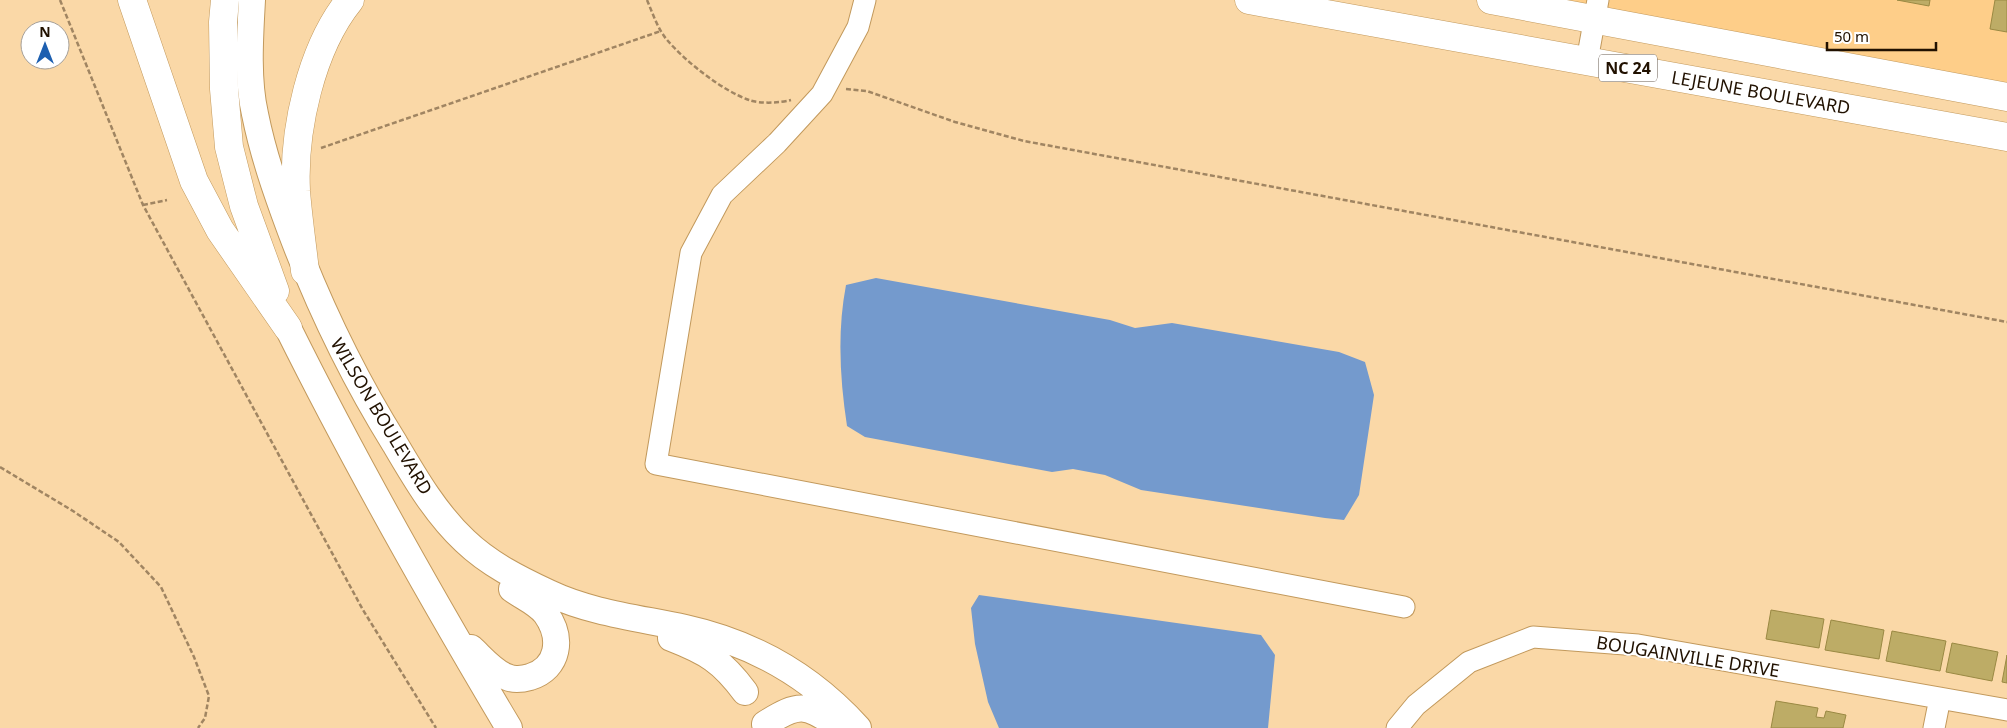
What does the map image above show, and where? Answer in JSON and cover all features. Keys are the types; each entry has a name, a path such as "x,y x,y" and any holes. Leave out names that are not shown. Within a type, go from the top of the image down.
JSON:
{"highway":[{"path":"132,0 194,181 220,230 288,328"},
{"path":"225,0 223,22 224,89 229,147 244,206 288,328"},
{"path":"305,271 296,191 297,142 311,77 337,16 350,0"},
{"name":"LEJEUNE BOULEVARD","path":"1249,0 2007,137"},
{"name":"NC 24","path":"1497,1 1596,10 2007,97"}],"main road":[{"name":"WILSON BOULEVARD","path":"252,0 249,45 254,112 270,175 305,271 331,331 370,405 422,488 465,542 494,564 516,577 553,594 602,611 719,636 779,662 842,710 858,728"},
{"path":"288,328 363,475 509,728"},
{"path":"450,628 495,670 506,677 526,678 536,675 547,669 552,662 555,652 554,632 544,612 500,580 465,542"},
{"path":"602,611 708,654 730,672 745,692"},
{"path":"765,724 788,710 804,708 813,710 843,728"}],"street":[{"path":"865,0 858,27 822,94 777,143 722,195 691,254 656,464 1404,607"},
{"path":"1587,61 1596,10"},
{"name":"BOUGAINVILLE DRIVE","path":"1398,728 1416,705 1469,662 1533,636 1638,645 2007,710"},
{"path":"1934,728 1940,698"}],"path":[{"path":"60,0 143,205 363,610 436,728"},
{"path":"647,0 668,42 711,80 750,101 783,102 793,100"},
{"path":"321,148 661,31"},
{"path":"822,94 844,89 867,91 955,122 1024,141 2007,322"},
{"path":"143,205 167,200"},
{"path":"0,467 73,511 119,542 161,586 194,657 209,696 205,718 198,728"}],"shaded area":[{"path":"1491,0 2007,0 2007,97"}],"water":[{"path":"876,278 1110,320 1135,328 1172,323 1339,352 1365,362 1374,395 1359,495 1344,520 1325,518 1141,490 1105,475 1073,469 1052,472 865,437 847,426 841,374 841,320 846,285"},
{"path":"979,595 1261,635 1275,655 1268,728 999,728 988,702 975,644 971,608"}],"building":[{"path":"1897,0 1930,0 1929,6"},
{"path":"1995,0 2007,0 2007,32 1990,29"},
{"path":"1771,610 1824,619 1819,648 1766,639"},
{"path":"1831,620 1884,630 1879,659 1825,650"},
{"path":"1892,631 1946,641 1940,671 1886,661"},
{"path":"1952,643 1998,652 1992,681 1946,672"},
{"path":"2007,655 2007,683 2002,682"},
{"path":"1776,701 1818,708 1816,717 1824,718 1826,711 1846,715 1843,728 1771,728"}]}
